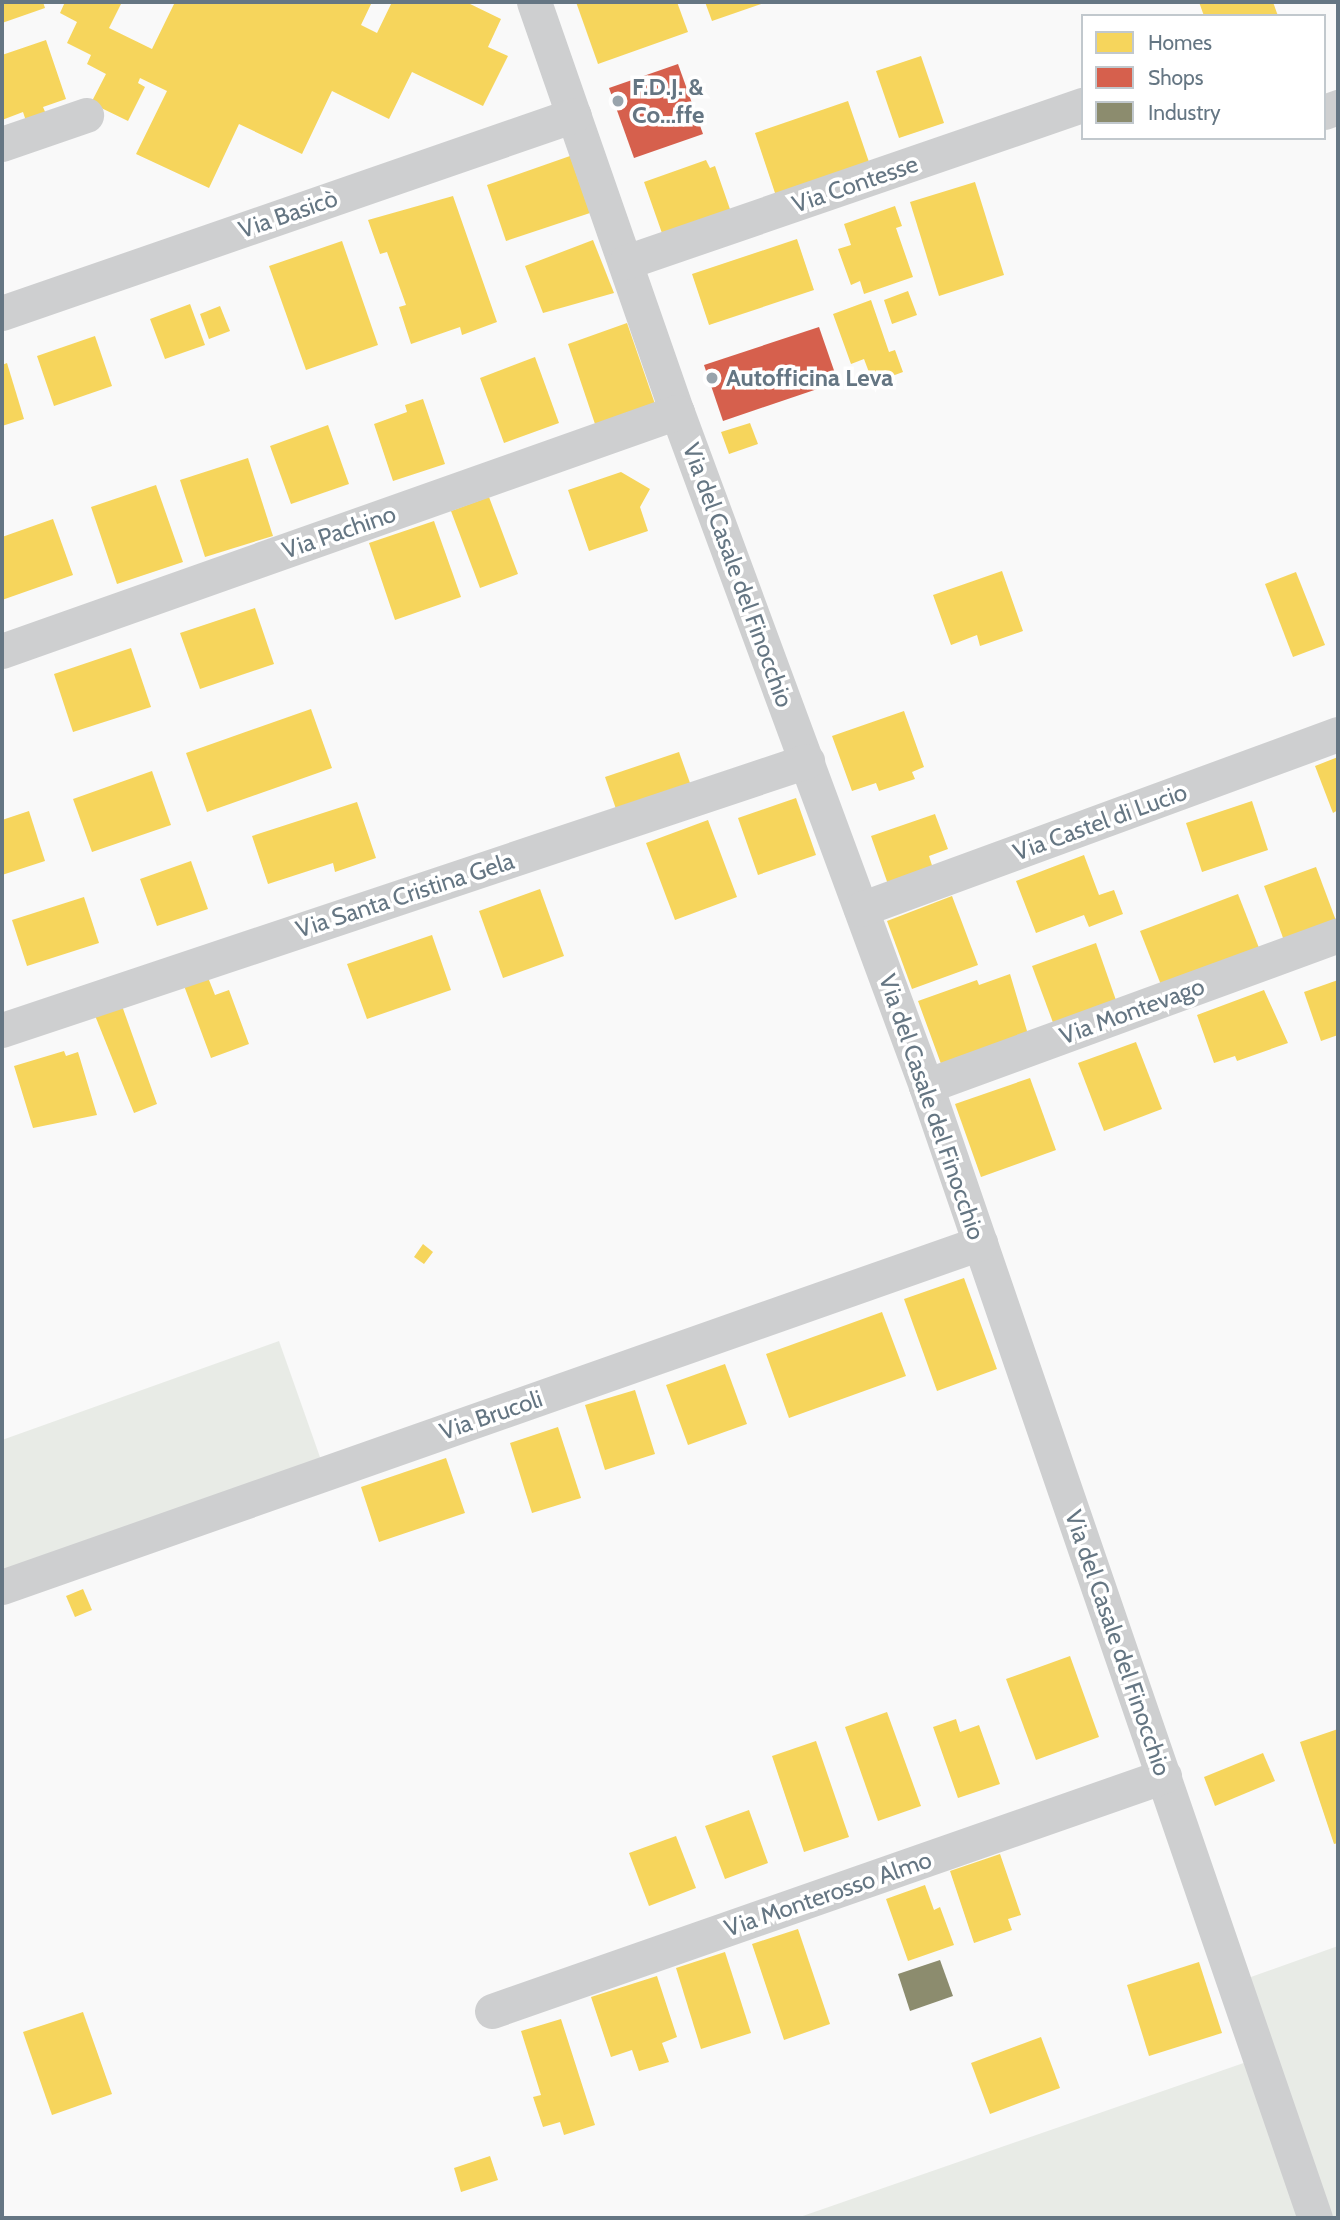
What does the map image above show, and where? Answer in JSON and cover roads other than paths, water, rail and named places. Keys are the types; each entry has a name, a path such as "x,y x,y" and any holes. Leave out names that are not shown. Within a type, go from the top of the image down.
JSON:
{"street":[{"name":"Via del Casale del Finocchio","path":"534,2 677,412 926,1086 1315,2218"},
{"name":"Via Contesse","path":"626,262 1081,106"},
{"path":"2,144 86,115"},
{"name":"Via Basicò","path":"2,313 574,115"},
{"name":"Via Pachino","path":"2,651 677,412"},
{"name":"Via Castel di Lucio","path":"861,909 1338,734"},
{"name":"Via Santa Cristina Gela","path":"2,1030 807,761"},
{"name":"Via Montevago","path":"926,1086 1338,935"},
{"name":"Via Brucoli","path":"2,1587 980,1243"},
{"name":"Via Monterosso Almo","path":"492,2011 1164,1776"}],"place":[{"name":"F.D.J. & Co...ffe","path":"618,101"},
{"name":"Autofficina Leva","path":"712,378"}]}
